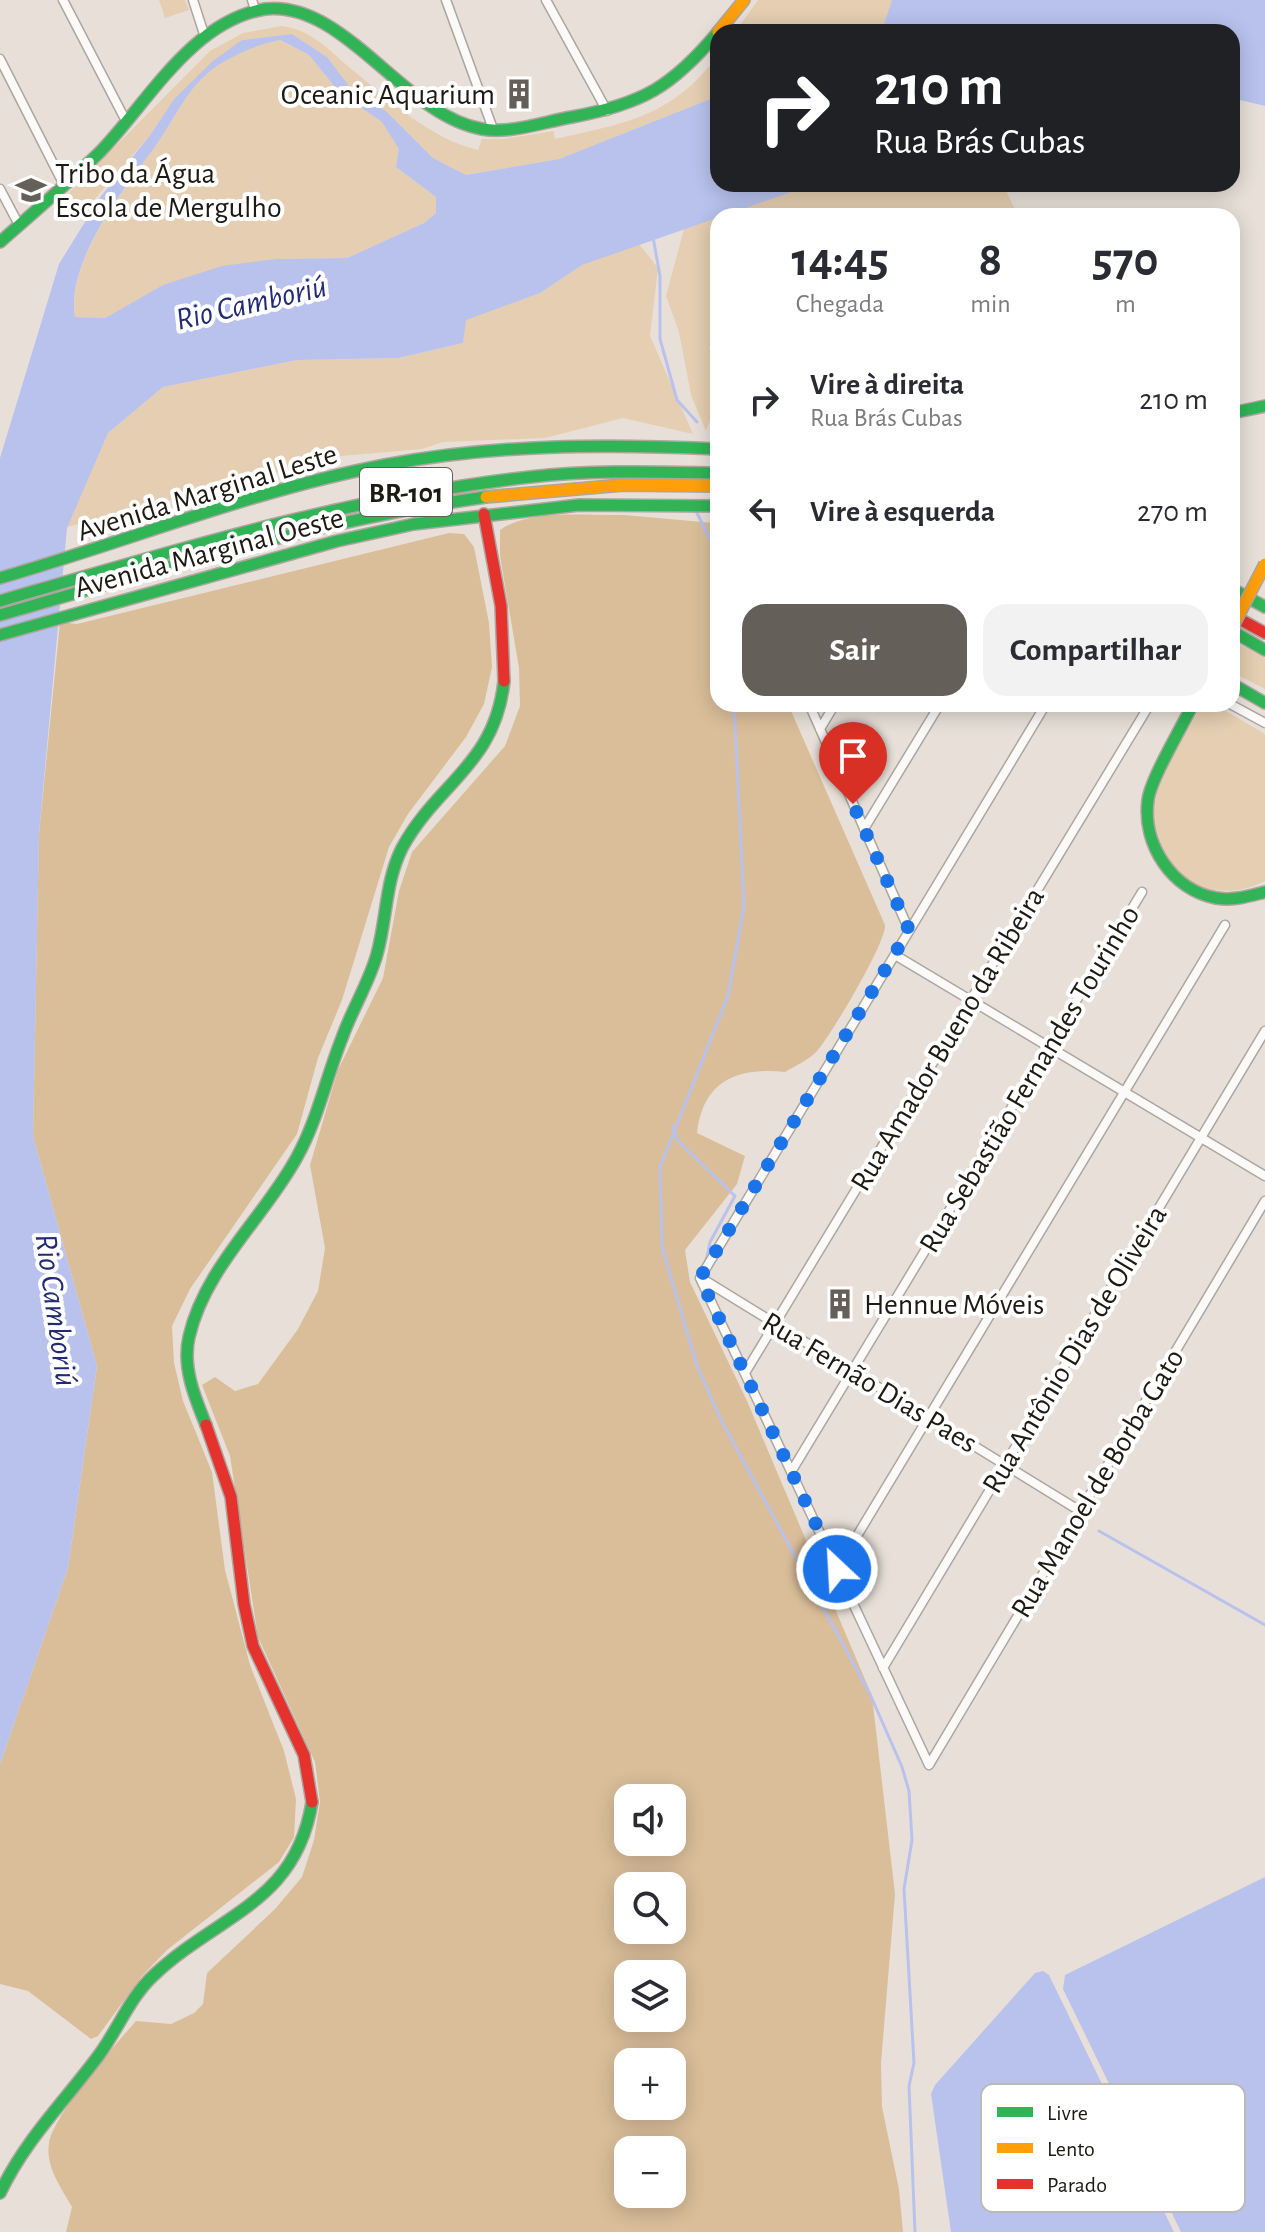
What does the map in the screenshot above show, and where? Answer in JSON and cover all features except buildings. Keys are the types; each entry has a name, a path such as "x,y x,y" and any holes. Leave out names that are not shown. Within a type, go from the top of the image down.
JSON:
{"main road":[{"path":"724,24 744,0"},
{"path":"0,242 127,123 183,54 254,6 291,6 319,16 439,110 468,125 493,129 607,111 657,94 685,70 710,41"},
{"path":"1240,410 1265,406"},
{"name":"Avenida Marginal Leste","path":"0,578 345,473 461,457 576,448 710,449"},
{"name":"BR-101","path":"0,601 347,504 432,488 585,471 710,473"},
{"name":"BR-101","path":"0,615 307,529 452,499 579,486 710,486"},
{"name":"Avenida Marginal Oeste","path":"0,635 337,541 484,514 625,503 710,506"},
{"path":"0,2193 26,2145 103,2049 149,1979 262,1899 283,1876 299,1849 310,1820 312,1787 304,1756 253,1645 238,1574 230,1487 195,1392 187,1365 187,1346 204,1298 309,1134 344,1029 369,979 395,862 425,813 482,751 497,715 506,664 484,514"},
{"path":"1240,614 1265,564"},
{"path":"1240,593 1265,607"},
{"path":"1240,619 1265,633"},
{"path":"1240,635 1265,650"},
{"path":"1240,689 1265,703"},
{"path":"1189,712 1155,779 1147,807 1148,833 1160,862 1181,884 1210,897 1242,898 1265,892"}],"street":[{"path":"63,0 127,123"},
{"path":"193,0 205,37"},
{"path":"446,0 493,129"},
{"path":"546,0 607,111"},
{"path":"0,59 64,185"},
{"path":"0,189 19,225"},
{"path":"1240,709 1265,723"},
{"path":"813,712 909,930"},
{"path":"820,729 830,712"},
{"path":"864,829 935,712"},
{"path":"883,1668 700,1278 1041,712"},
{"name":"Rua Amador Bueno da Ribeira","path":"745,1373 1145,712"},
{"name":"Rua Sebastião Fernandes Tourinho","path":"791,1472 1142,892"},
{"path":"837,1569 1225,925"},
{"path":"895,955 1265,1176"},
{"name":"Rua Antônio Dias de Oliveira","path":"883,1668 1265,1031"},
{"name":"Rua Manoel de Borba Gato","path":"883,1668 929,1765 1265,1201"},
{"name":"Rua Fernão Dias Paes","path":"700,1278 1080,1511"}],"shaded area":[{"path":"159,0 185,0 189,10 165,18"},
{"path":"758,0 892,0 884,24 741,24"},
{"path":"282,26 302,31 426,127 460,145 478,150 482,139 504,139 554,131 555,139 626,122 665,105 710,65 710,99 559,159 466,175 433,158 386,111 356,95 327,57 292,34 242,40 174,99 151,134 75,222 63,199 210,51 243,33"},
{"path":"279,40 309,55 340,93 382,122 400,149 396,167 436,197 436,213 424,223 347,258 276,259 163,285 105,318 75,317 75,295 88,250 113,206 189,94 206,74 224,62 255,47"},
{"path":"791,192 1007,192 1014,208 744,208"},
{"path":"710,220 710,420 706,431 691,395 679,332 666,296 684,229"},
{"path":"639,244 658,268 650,336 693,434 623,418 545,438 443,442 422,449 341,456 67,527 108,433 163,387 297,360 398,358 463,343 465,320 540,293 582,265"},
{"path":"624,515 710,523 710,712 792,712 885,925 857,989 814,1054 785,1072 738,1075 725,1081 707,1101 697,1133 745,1156 737,1184 685,1250 690,1282 747,1401 872,1696 895,1894 881,2063 882,2107 899,2189 903,2232 66,2232 72,2207 55,2176 48,2152 53,2130 62,2115 86,2080 136,2021 171,2024 194,2013 203,2004 207,1973 275,1909 302,1877 314,1840 320,1802 315,1762 258,1637 230,1456 202,1385 215,1377 235,1391 258,1384 298,1329 318,1291 325,1248 310,1165 338,1070 383,978 399,891 412,852 505,746 520,706 519,668 500,556 500,530 513,523 543,516"},
{"path":"449,533 464,534 474,547 489,623 492,667 484,704 466,737 408,814 389,847 342,1000 318,1058 297,1134 190,1289 172,1326 174,1363 183,1401 212,1472 225,1570 250,1665 284,1751 296,1799 294,1837 279,1862 167,1950 142,1976 98,2036 91,2039 28,1991 0,1984 0,1764 68,1568 97,1366 33,1136 39,834 60,622 77,624"},
{"path":"1240,644 1265,658 1265,689 1240,676"},
{"path":"1197,712 1228,712 1265,734 1265,881 1244,889 1223,891 1185,879 1170,866 1159,849 1153,829 1157,793 1174,753"}],"water":[{"path":"892,0 1265,0 1265,106 1240,100 1240,24 884,24"},
{"name":"Rio Camboriú","path":"292,34 327,57 356,95 386,111 433,158 466,175 559,159 710,99 710,192 791,192 745,208 710,208 710,220 582,265 540,293 466,320 463,343 398,358 297,360 163,387 108,433 67,528 39,834 33,1136 97,1366 68,1568 0,1764 0,458 59,264 101,196 151,134 174,99 213,61 242,40","holes":["280,40 309,55 340,93 382,122 399,149 396,167 436,197 436,213 424,223 347,258 276,259 222,266 163,285 105,318 75,317 79,273 88,250 113,206 206,74 247,50"]},
{"path":"1265,1877 1265,2232 1181,2232 1171,2212 1245,2212 1245,2084 1109,2084 1063,1989 1065,1975"},
{"path":"1043,1971 1049,1975 1102,2084 981,2084 981,2212 1164,2212 1174,2232 951,2232 931,2094 935,2085 1035,1973"}],"waterway":[{"path":"653,237 660,276 660,339 677,400 697,422"},
{"path":"697,513 710,539"},
{"path":"734,712 744,906 728,996 660,1167 662,1247 697,1366 722,1422 870,1694 902,1767 909,1791 912,1840 904,1889 914,2063 909,2086 915,2232"},
{"path":"673,1126 677,1140 735,1196 710,1242 706,1261"},
{"path":"1099,1531 1265,1625"}],"traffic: fast":[{"path":"0,242 99,153 172,67 193,47 239,17 265,9 294,11 322,22 348,39 426,103 453,119 493,130 527,127 596,112 637,99 670,80 710,41"},
{"path":"1240,411 1265,406"},
{"path":"0,578 239,502 385,465 509,449 634,446 710,449"},
{"path":"0,601 263,527 395,498 554,475 710,473"},
{"path":"0,615 302,532 486,497"},
{"path":"0,635 337,541 414,524 579,505 710,506"},
{"path":"1240,593 1265,607"},
{"path":"1240,636 1265,650"},
{"path":"206,1425 194,1393 187,1360 189,1337 197,1312 222,1265 284,1179 304,1143 346,1027 374,965 396,861 431,806 477,754 498,710 504,681"},
{"path":"1240,689 1265,703"},
{"path":"1189,712 1150,791 1147,817 1155,848 1174,875 1200,893 1229,899 1265,892"},
{"path":"0,2193 21,2156 99,2055 146,1984 179,1954 251,1904 290,1863 303,1836 312,1802"}],"traffic: slow":[{"path":"724,24 744,0"},
{"path":"486,497 623,485 710,486"},
{"path":"1240,612 1265,564"}],"traffic: jam":[{"path":"484,514 501,606 504,681"},
{"path":"1240,619 1265,633"},
{"path":"206,1425 231,1497 244,1604 253,1646 304,1755 312,1802"}],"place":[{"name":"Oceanic Aquarium","path":"519,94"},
{"name":"Tribo da Água Escola de Mergulho","path":"31,190"},
{"name":"Hennue Móveis","path":"840,1304"}],"route":[{"path":"837,1569 700,1278 909,930 853,804"}]}
